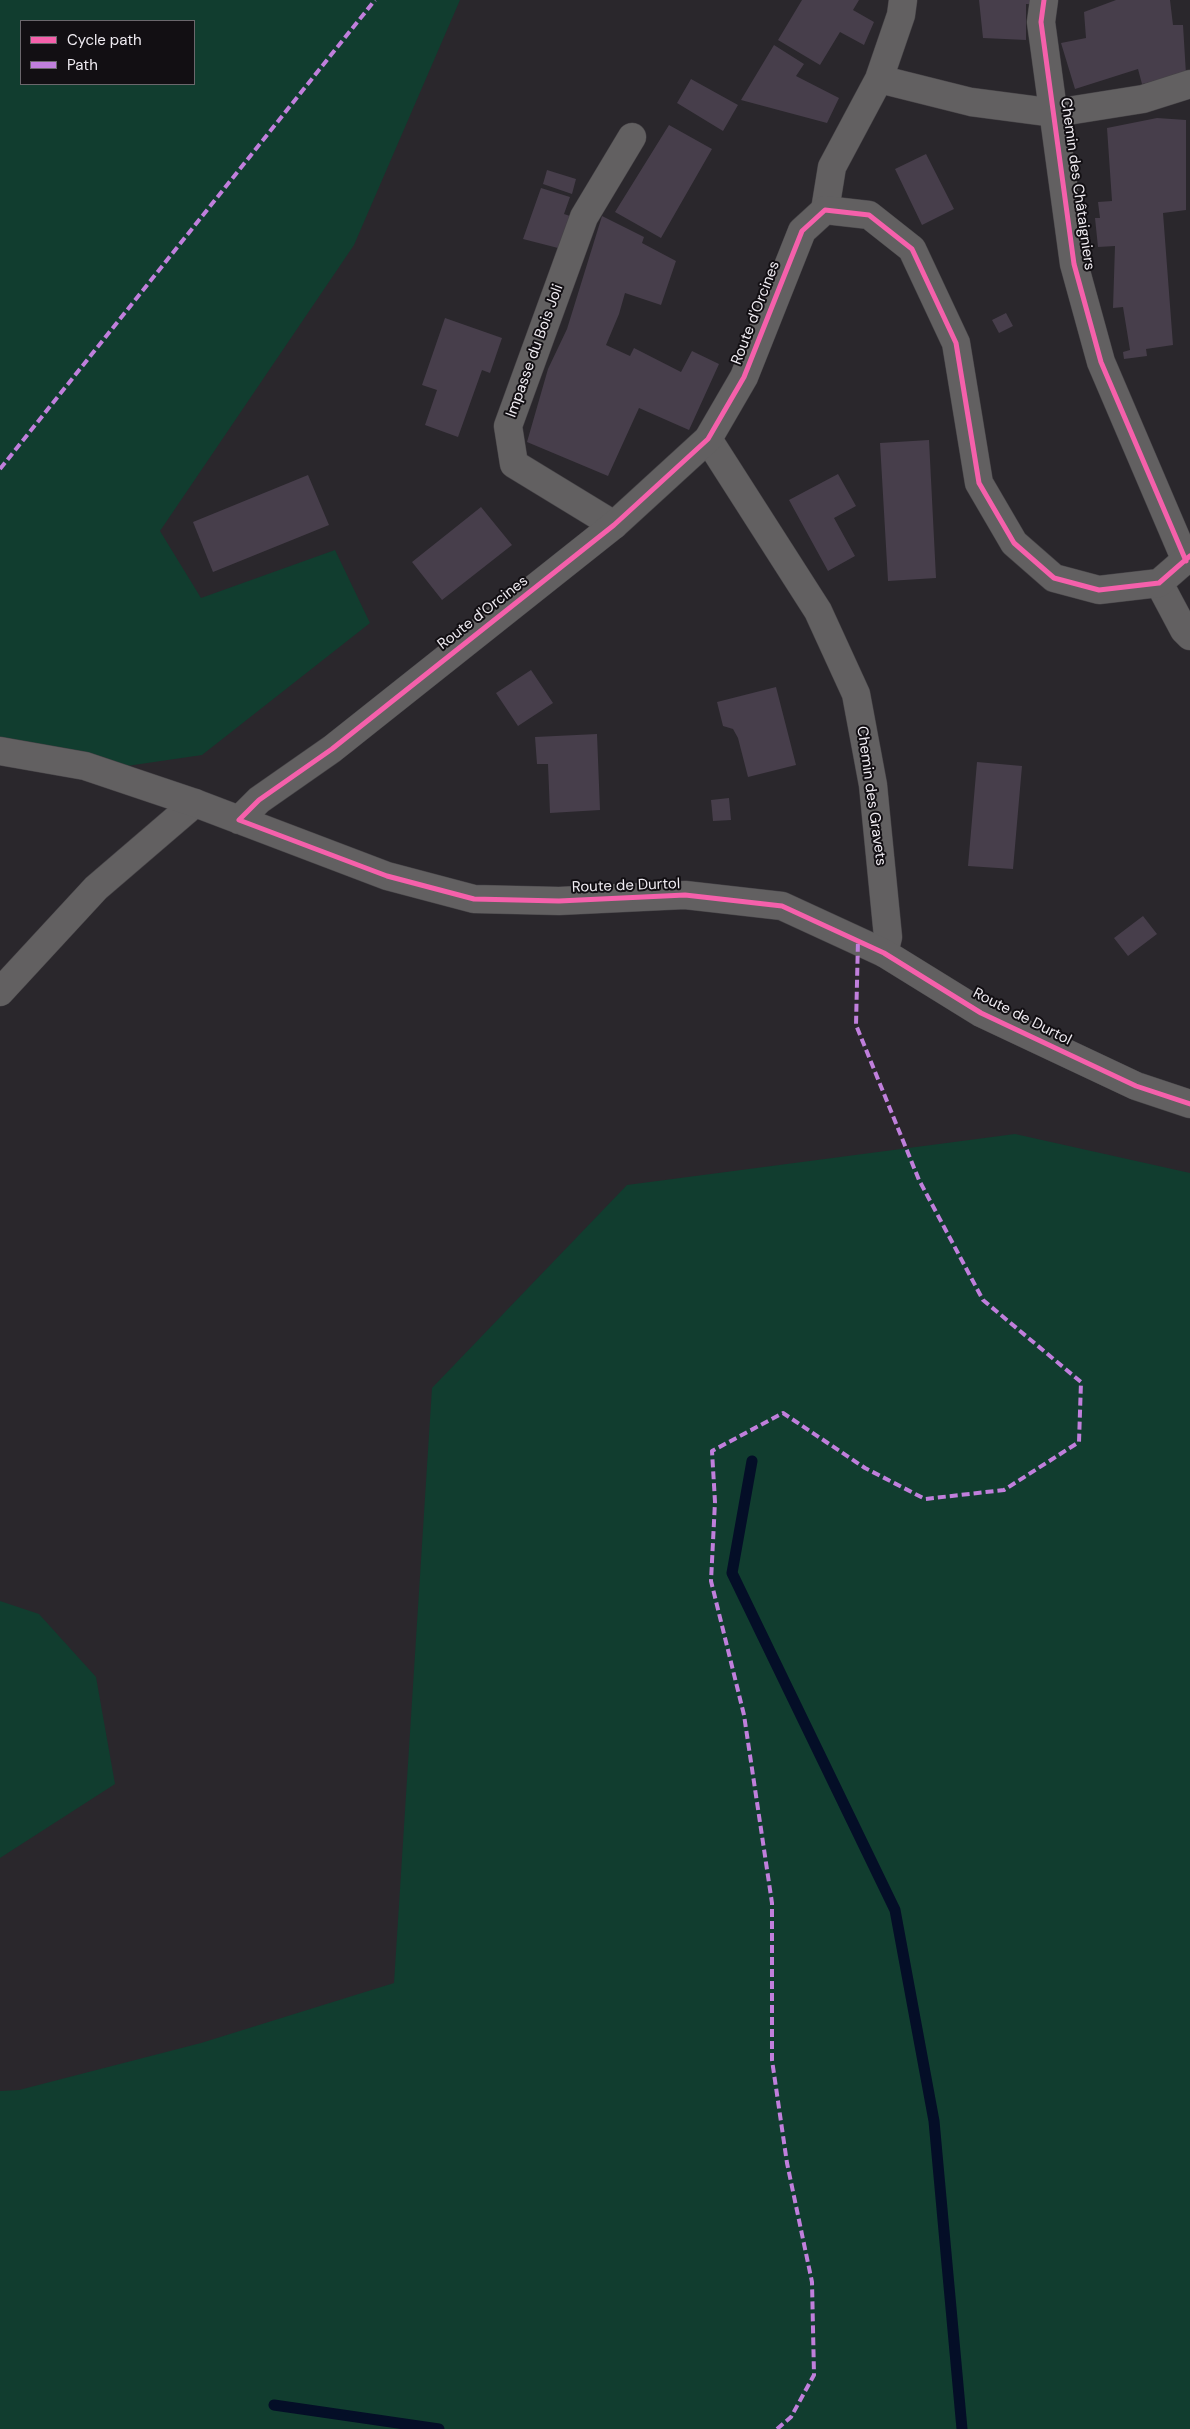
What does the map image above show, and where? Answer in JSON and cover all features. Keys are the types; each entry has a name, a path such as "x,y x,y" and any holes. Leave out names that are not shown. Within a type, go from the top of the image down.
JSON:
{"street":[{"path":"903,0 901,15 879,80 832,167 825,210 869,215 912,249 956,343 979,483 1014,543 1054,578 1099,590 1158,583 1188,559"},
{"name":"Chemin des Châtaigniers","path":"1044,0 1041,22 1055,113 1074,264 1101,362 1188,559"},
{"path":"879,80 971,102 1055,113 1143,99 1190,84"},
{"name":"Impasse du Bois Joli","path":"614,525 514,464 508,426 584,218 632,137"},
{"name":"Route d'Orcines","path":"239,820 259,800 332,749 614,525 708,439 744,377 802,231 825,210"},
{"name":"Chemin des Gravets","path":"708,439 818,611 856,694 873,785 888,938 884,953"},
{"path":"1158,583 1184,630 1190,636"},
{"name":"Route de Durtol","path":"0,751 84,766 195,804 387,876 474,899 559,901 685,895 782,906 884,953 981,1013 1136,1086 1190,1104"},
{"path":"0,992 96,888 195,804"}],"green space":[{"path":"0,0 460,0 354,245 160,531 201,598 335,550 370,623 202,755 113,768 0,742"},
{"path":"1015,1134 1190,1173 1190,2429 0,2429 0,2091 19,2090 201,2043 394,1983 432,1388 627,1185"},
{"path":"0,1601 39,1614 96,1677 115,1784 0,1858"}],"building":[{"path":"802,0 859,0 853,10 874,22 864,45 840,32 820,65 778,40"},
{"path":"979,0 1030,0 1030,4 1026,4 1026,40 983,38"},
{"path":"1116,0 1170,0 1173,25 1183,25 1186,74 1142,84 1138,69 1075,89 1061,43 1086,38 1084,12"},
{"path":"774,45 804,64 796,76 839,98 827,123 741,100"},
{"path":"691,79 738,105 723,131 677,103"},
{"path":"1157,118 1186,120 1186,210 1163,213 1173,345 1146,349 1147,356 1124,359 1123,352 1130,350 1123,307 1113,308 1115,246 1098,247 1095,218 1100,218 1098,202 1112,201 1107,128"},
{"path":"669,125 712,149 661,238 615,212"},
{"path":"926,154 954,209 922,225 895,169"},
{"path":"547,170 576,179 572,194 543,184"},
{"path":"541,188 570,197 564,214 570,216 558,248 523,239"},
{"path":"602,216 644,237 642,243 676,261 661,305 625,293 619,314 606,345 630,356 634,348 681,372 692,351 719,364 689,430 639,408 608,476 527,442 548,369 567,329"},
{"path":"1006,313 1013,326 999,333 992,320"},
{"path":"445,318 502,338 490,373 482,370 458,437 425,425 437,390 422,385"},
{"path":"929,440 936,578 888,581 880,443"},
{"path":"838,474 856,506 834,518 855,556 828,571 789,500"},
{"path":"308,475 329,525 213,572 193,522"},
{"path":"481,507 512,545 442,600 412,562"},
{"path":"531,670 553,703 518,726 496,693"},
{"path":"776,687 796,765 748,777 738,738 733,729 723,726 717,702"},
{"path":"597,734 600,810 550,813 548,764 537,764 535,737"},
{"path":"977,762 1022,766 1013,869 968,866"},
{"path":"729,798 731,820 713,821 711,800"},
{"path":"1143,916 1157,934 1128,956 1114,938"}],"waterway":[{"path":"752,1461 732,1573 895,1910 934,2121 962,2429"},
{"path":"274,2405 439,2429"}],"marked path":[{"path":"0,469 375,0"},
{"path":"777,2429 791,2417 814,2375 812,2282 787,2163 772,2060 772,1903 744,1715 711,1581 715,1502 712,1451 783,1413 865,1468 925,1499 1004,1490 1079,1442 1081,1382 983,1300 919,1180 856,1025 858,940"}],"cycle path":[{"path":"1044,0 1041,22 1074,264 1101,362 1186,561"},
{"path":"1190,556 1159,583 1099,590 1054,578 1014,543 979,483 956,343 912,249 869,215 825,210 802,231 744,377 708,439 614,525 332,749 259,800 239,820 387,876 474,899 559,901 685,895 782,906 884,953 981,1013 1136,1086 1190,1104"}]}
